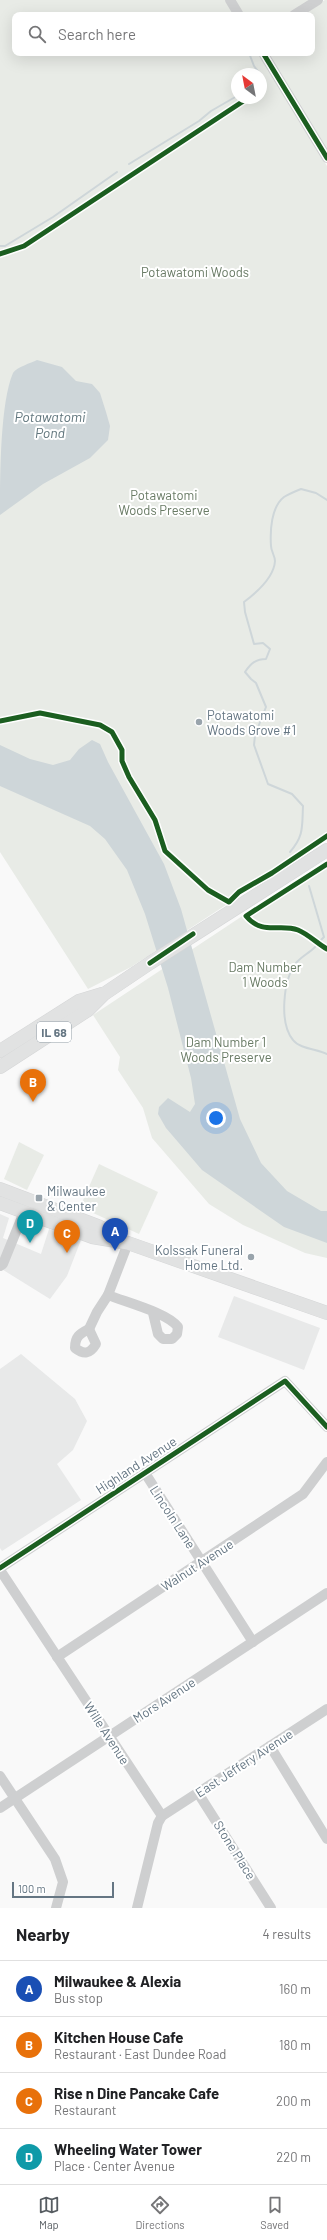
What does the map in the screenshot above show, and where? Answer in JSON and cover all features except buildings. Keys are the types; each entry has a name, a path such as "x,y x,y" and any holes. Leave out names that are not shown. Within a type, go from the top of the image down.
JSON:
{"main road":[{"name":"IL 68","path":"0,1067 88,1010 104,994 193,934 327,850"},
{"name":"IL 68","path":"0,1050 79,1002 104,994"},
{"path":"0,1189 98,1226 128,1243 327,1314"},
{"path":"0,1203 92,1237 128,1243"}],"street":[{"path":"230,0 237,12"},
{"path":"299,12 318,0"},
{"path":"265,56 327,158"},
{"path":"0,1266 3,1264 24,1212"},
{"path":"89,1329 97,1312 108,1295 128,1243"},
{"path":"108,1295 153,1313 174,1322 178,1327 177,1334 172,1339 163,1339 158,1334 153,1313"},
{"name":"Highland Avenue","path":"0,1569 285,1381 327,1427"},
{"name":"Walnut Avenue","path":"57,1657 303,1494 327,1462"},
{"name":"Lincoln Lane","path":"145,1473 253,1642"},
{"name":"Wille Avenue","path":"0,1569 162,1816"},
{"name":"Mors Avenue","path":"0,1808 327,1593"},
{"name":"East Jeffery Avenue","path":"162,1816 327,1709"},
{"path":"270,1746 327,1839"},
{"path":"0,1776 55,1859 63,1882 56,1908"},
{"name":"Stone Place","path":"198,1793 271,1908"},
{"path":"136,1908 158,1823 162,1816"}],"shaded area":[{"path":"0,1214 9,1218 3,1238 41,1254 49,1229 81,1240 67,1276 50,1299 0,1268"},
{"path":"234,1296 320,1328 304,1370 218,1337"},
{"path":"21,1354 75,1399 87,1421 73,1450 57,1464 81,1500 2,1551 0,1548 0,1369"}],"green space":[{"name":"Potawatomi Woods Preserve","path":"0,0 226,0 233,12 12,12 12,56 260,56 327,166 327,839 131,967 88,989 0,852"},
{"path":"234,0 310,0 291,12 241,12"},
{"path":"327,0 327,151 269,56 315,56 315,12 305,12"},
{"name":"Dam Number 1 Woods Preserve","path":"327,860 327,1258 305,1253 243,1225 209,1204 152,1138 143,1108 118,1070 120,1057 93,1015"},
{"path":"19,1142 44,1155 27,1190 4,1179"},
{"path":"99,1164 158,1192 139,1234 80,1207"}],"water":[{"name":"Potawatomi Pond","path":"37,360 62,367 76,381 92,384 100,393 110,426 108,440 90,458 43,484 0,515 3,421 9,386 15,371"},
{"path":"92,740 100,744 108,762 164,864 181,909 240,1119 261,1163 287,1191 321,1211 327,1211 327,1243 284,1227 202,1170 166,1128 158,1114 159,1107 168,1098 190,1112 195,1104 191,1078 168,988 145,914 127,870 105,839 90,826 0,786 0,745 30,759 53,765 70,760 79,749"}],"waterway":[{"path":"250,56 256,68"},
{"path":"129,164 231,99"},
{"path":"0,246 5,246 53,217 117,172"},
{"path":"290,852 300,836 303,806 292,794 268,784 254,745 255,735 266,707 256,683 245,672 254,662 266,659 270,649 263,643 254,644 245,612 244,602 264,584 274,567 275,561 271,548 271,527 276,507 280,501 284,497 301,489 316,493 327,500"},
{"path":"309,886 324,937 321,940"},
{"path":"315,947 298,961 292,970 286,990 284,1013 289,1033 296,1043 327,1054"}],"cycle path":[{"path":"265,56 327,158"},
{"path":"0,254 24,246 239,104"},
{"path":"0,721 40,713 100,725 112,732 122,750 122,761 129,777 155,820 165,851 208,890 229,902 239,892 272,873 327,836"},
{"path":"327,864 246,916 259,926 271,928 291,928 298,930 327,949"},
{"path":"150,963 193,934"},
{"path":"0,1568 285,1381 327,1427"}],"place":[{"name":"Potawatomi Woods Grove #1","path":"199,722"},
{"name":"Kitchen House Cafe","path":"33,1102"},
{"name":"Milwaukee & Center","path":"39,1198"},
{"name":"Wheeling Water Tower","path":"30,1243"},
{"name":"Milwaukee & Alexia","path":"115,1251"},
{"name":"Rise n Dine Pancake Cafe","path":"67,1253"},
{"name":"Kolssak Funeral Home Ltd.","path":"251,1257"}],"park label":[{"name":"Potawatomi Woods","path":"195,272"},
{"name":"Dam Number 1 Woods","path":"265,974"}]}
